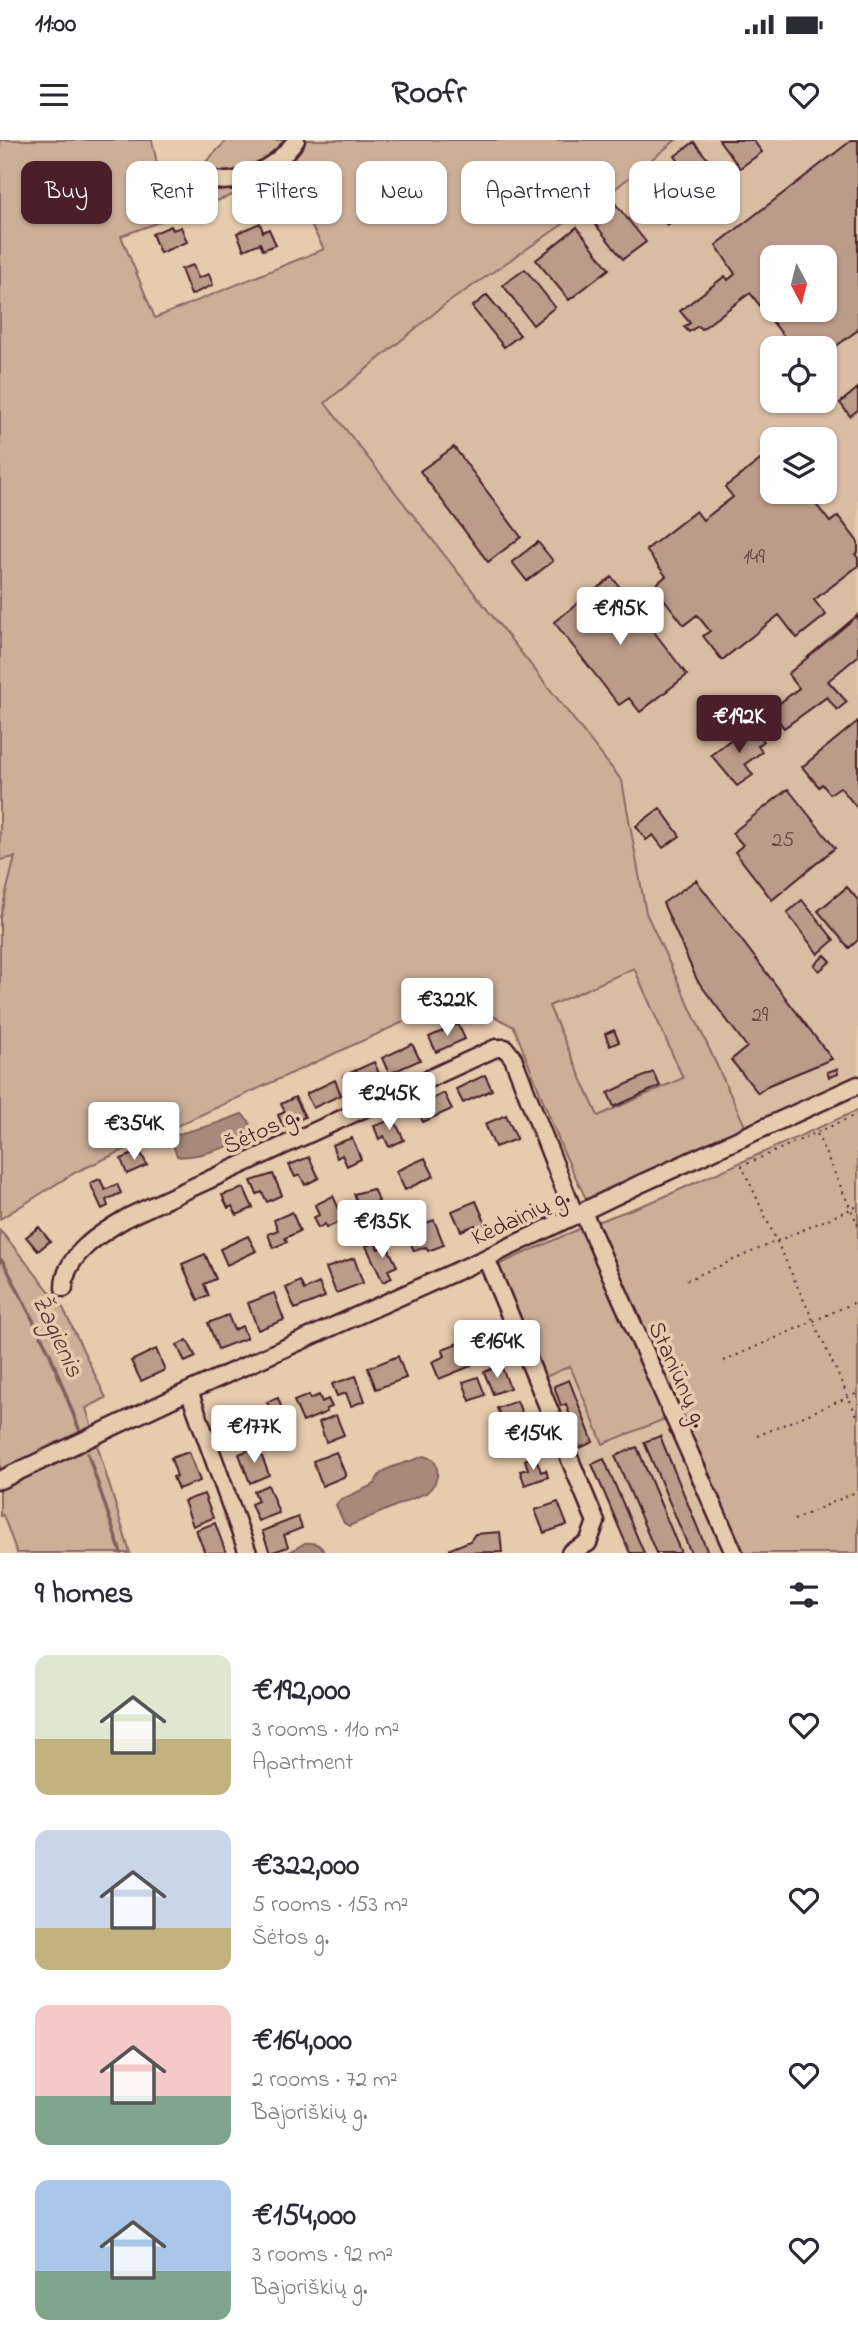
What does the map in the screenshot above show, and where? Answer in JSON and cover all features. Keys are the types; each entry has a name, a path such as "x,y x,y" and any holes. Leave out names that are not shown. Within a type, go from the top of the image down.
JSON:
{"street":[{"path":"218,180 226,182 267,167 296,140"},
{"name":"Šėtos g.","path":"64,1288 64,1277 81,1253 100,1233 130,1216 496,1048 505,1048"},
{"name":"Staniūnų g.","path":"505,1048 513,1058 579,1214 734,1553"},
{"name":"Kėdainių g.","path":"5,1478 858,1085"},
{"path":"485,1258 596,1522 588,1543 570,1553"},
{"path":"189,1391 248,1553"}],"path":[{"path":"858,1114 742,1166 858,1418"},
{"path":"817,1133 858,1225"},
{"path":"687,1280 858,1206"},
{"path":"724,1361 858,1301"},
{"path":"757,1436 858,1393"},
{"path":"794,1520 858,1492"}],"shaded area":[{"path":"0,140 152,140 156,161 126,161 126,224 154,224 121,236 155,318 324,249 310,224 342,224 342,161 232,161 232,195 218,200 218,161 207,161 227,140 676,140 650,161 629,161 629,178 615,189 615,161 461,161 461,224 563,224 443,306 325,403 622,781 646,913 747,1130 588,1203 563,1151 514,1027 458,997 76,1172 0,1219 0,917 15,857 0,860","holes":["634,968 683,1078 598,1116 549,1006"]},
{"path":"676,140 858,140 858,1079 747,1130 646,913 622,781 325,403 443,306 563,224 615,224 615,189 629,178 629,224 740,224 740,161 650,161"},
{"path":"15,856 0,917 0,860"},
{"path":"634,968 683,1078 597,1116 549,1006"},
{"path":"858,1110 858,1553 726,1553 667,1418 603,1444 570,1366 541,1379 496,1266 581,1228 659,1199"},
{"path":"242,1114 251,1127 240,1141 208,1152 177,1156 171,1140 174,1135"},
{"path":"0,1230 63,1308 106,1398 86,1408 130,1553 17,1553 3,1515 0,1516"},
{"path":"570,1366 667,1418 726,1553 628,1553 590,1465 579,1469 541,1379"},
{"path":"423,1456 433,1459 437,1473 436,1481 426,1493 349,1526 344,1523 336,1505 340,1500 375,1484 382,1472"},
{"path":"305,1543 317,1544 325,1553 288,1553"}],"building":[{"path":"719,140 753,140 762,152 740,168 740,161 735,161"},
{"path":"852,140 858,140 858,330 837,345 837,336 784,336 773,322 837,322 837,245 760,245 760,306 750,293 702,329 698,326 689,332 684,327 690,323 680,311 725,276 728,280 735,274 716,245"},
{"path":"694,142 709,161 678,161 675,156"},
{"path":"615,203 646,242 623,259 595,224 615,224"},
{"path":"260,224 263,232 269,229 276,245 263,250 260,243 244,250 237,233"},
{"path":"171,226 173,230 181,227 187,242 160,253 152,234"},
{"path":"577,227 609,269 569,300 536,260"},
{"path":"193,265 198,278 209,274 213,285 191,295 181,269"},
{"path":"525,269 555,307 533,325 503,285"},
{"path":"487,295 520,335 504,347 472,307"},
{"path":"858,388 858,410 850,416 840,403"},
{"path":"454,447 521,537 488,562 420,471"},
{"path":"760,460 760,504 816,504 830,522 838,516 858,542 858,552 855,554 858,566 814,600 826,615 797,638 779,615 722,660 703,636 710,631 697,615 684,625 654,586 666,576 646,550 696,511 703,520 733,497 725,487"},
{"path":"538,542 553,561 527,581 512,562"},
{"path":"612,577 687,675 640,712 629,698 619,705 554,622"},
{"path":"858,615 858,656 828,681 847,702 837,710 827,697 784,728 771,710 799,688 788,674"},
{"path":"858,721 858,809 840,787 830,794 822,784 819,787 802,767"},
{"path":"751,724 764,741 758,746 762,752 745,764 753,775 737,786 711,755"},
{"path":"788,789 835,848 772,900 735,852 743,845 732,833"},
{"path":"660,808 680,836 663,848 653,835 646,840 636,826"},
{"path":"696,880 832,1059 769,1085 758,1093 731,1060 747,1047 697,980 663,903"},
{"path":"847,887 858,900 858,940 849,948 818,911"},
{"path":"802,900 834,940 818,954 787,913"},
{"path":"825,955 831,961 819,971 814,965"},
{"path":"458,1024 465,1039 436,1052 429,1037"},
{"path":"614,1030 619,1042 610,1046 605,1034"},
{"path":"412,1044 420,1060 389,1074 382,1058"},
{"path":"374,1062 381,1078 350,1092 343,1076"},
{"path":"837,1069 838,1074 829,1077 827,1072"},
{"path":"653,1072 660,1086 614,1107 608,1093"},
{"path":"485,1075 492,1090 463,1103 456,1089"},
{"path":"335,1080 341,1095 313,1108 306,1094"},
{"path":"444,1093 452,1109 423,1122 416,1107"},
{"path":"295,1097 305,1117 283,1127 278,1115 285,1112 281,1104"},
{"path":"506,1115 517,1139 495,1147 485,1124"},
{"path":"394,1119 404,1140 389,1147 384,1136 379,1139 374,1126"},
{"path":"352,1138 361,1159 347,1166 342,1155 337,1158 332,1145"},
{"path":"140,1151 147,1165 127,1174 121,1159"},
{"path":"309,1157 319,1178 305,1185 300,1175 295,1177 289,1165"},
{"path":"425,1158 434,1176 405,1190 396,1171"},
{"path":"273,1174 282,1195 267,1202 262,1192 257,1194 251,1181"},
{"path":"100,1179 105,1190 117,1184 121,1193 106,1200 108,1206 102,1209 90,1183"},
{"path":"244,1188 253,1208 237,1215 232,1206 228,1208 222,1195"},
{"path":"373,1189 379,1201 360,1209 354,1194"},
{"path":"333,1196 344,1220 326,1228 325,1224 318,1228 313,1218 319,1215 315,1205"},
{"path":"476,1201 486,1224 461,1231 452,1211"},
{"path":"292,1212 300,1231 285,1238 287,1242 273,1248 268,1234 278,1230 274,1220"},
{"path":"434,1220 444,1245 428,1251 426,1247 414,1251 406,1231"},
{"path":"39,1227 50,1241 38,1251 26,1237"},
{"path":"248,1236 256,1251 227,1265 220,1249"},
{"path":"375,1242 378,1249 386,1244 397,1266 388,1270 392,1278 383,1282 366,1246"},
{"path":"205,1254 216,1279 204,1284 209,1296 198,1300 182,1264"},
{"path":"354,1258 363,1283 336,1293 326,1268"},
{"path":"300,1281 304,1290 319,1283 325,1297 295,1309 286,1288"},
{"path":"274,1293 284,1320 258,1330 248,1303"},
{"path":"228,1315 234,1330 242,1326 247,1338 218,1349 208,1323"},
{"path":"187,1340 196,1357 185,1362 177,1345"},
{"path":"461,1342 471,1366 439,1379 432,1362 445,1356 442,1349"},
{"path":"156,1349 165,1370 141,1381 131,1361"},
{"path":"398,1356 406,1378 376,1389 368,1368"},
{"path":"501,1365 510,1388 493,1394 484,1372"},
{"path":"356,1376 365,1401 351,1406 346,1393 337,1396 332,1384"},
{"path":"478,1377 485,1395 470,1401 463,1382"},
{"path":"569,1380 593,1442 580,1448 566,1404 561,1406 554,1386"},
{"path":"309,1395 310,1399 319,1395 322,1402 328,1399 332,1407 326,1409 327,1412 303,1422 294,1401"},
{"path":"278,1398 284,1414 274,1418 267,1402"},
{"path":"517,1401 528,1428 508,1435 497,1408"},
{"path":"336,1415 344,1435 326,1442 319,1422"},
{"path":"660,1436 708,1553 691,1553 644,1442"},
{"path":"258,1446 269,1475 250,1483 239,1454"},
{"path":"637,1447 681,1553 656,1553 615,1456"},
{"path":"189,1452 200,1481 178,1489 173,1477 177,1476 171,1458"},
{"path":"336,1452 346,1476 322,1486 313,1461"},
{"path":"535,1455 541,1472 546,1470 548,1477 525,1485 520,1471 528,1469 525,1460"},
{"path":"604,1459 644,1553 630,1553 592,1464"},
{"path":"268,1485 279,1513 258,1521 251,1504 258,1501 254,1491"},
{"path":"204,1494 213,1518 193,1526 184,1501"},
{"path":"558,1502 567,1525 544,1533 535,1510"},
{"path":"298,1517 302,1528 284,1535 288,1547 270,1553 262,1531"},
{"path":"215,1523 226,1553 205,1553 196,1530"},
{"path":"500,1532 502,1552 451,1553 450,1549 470,1541 475,1534"}],"waterway":[{"name":"Žagienis","path":"0,1259 50,1354 79,1429"},
{"name":"Žagienis","path":"88,1454 121,1553"}]}
